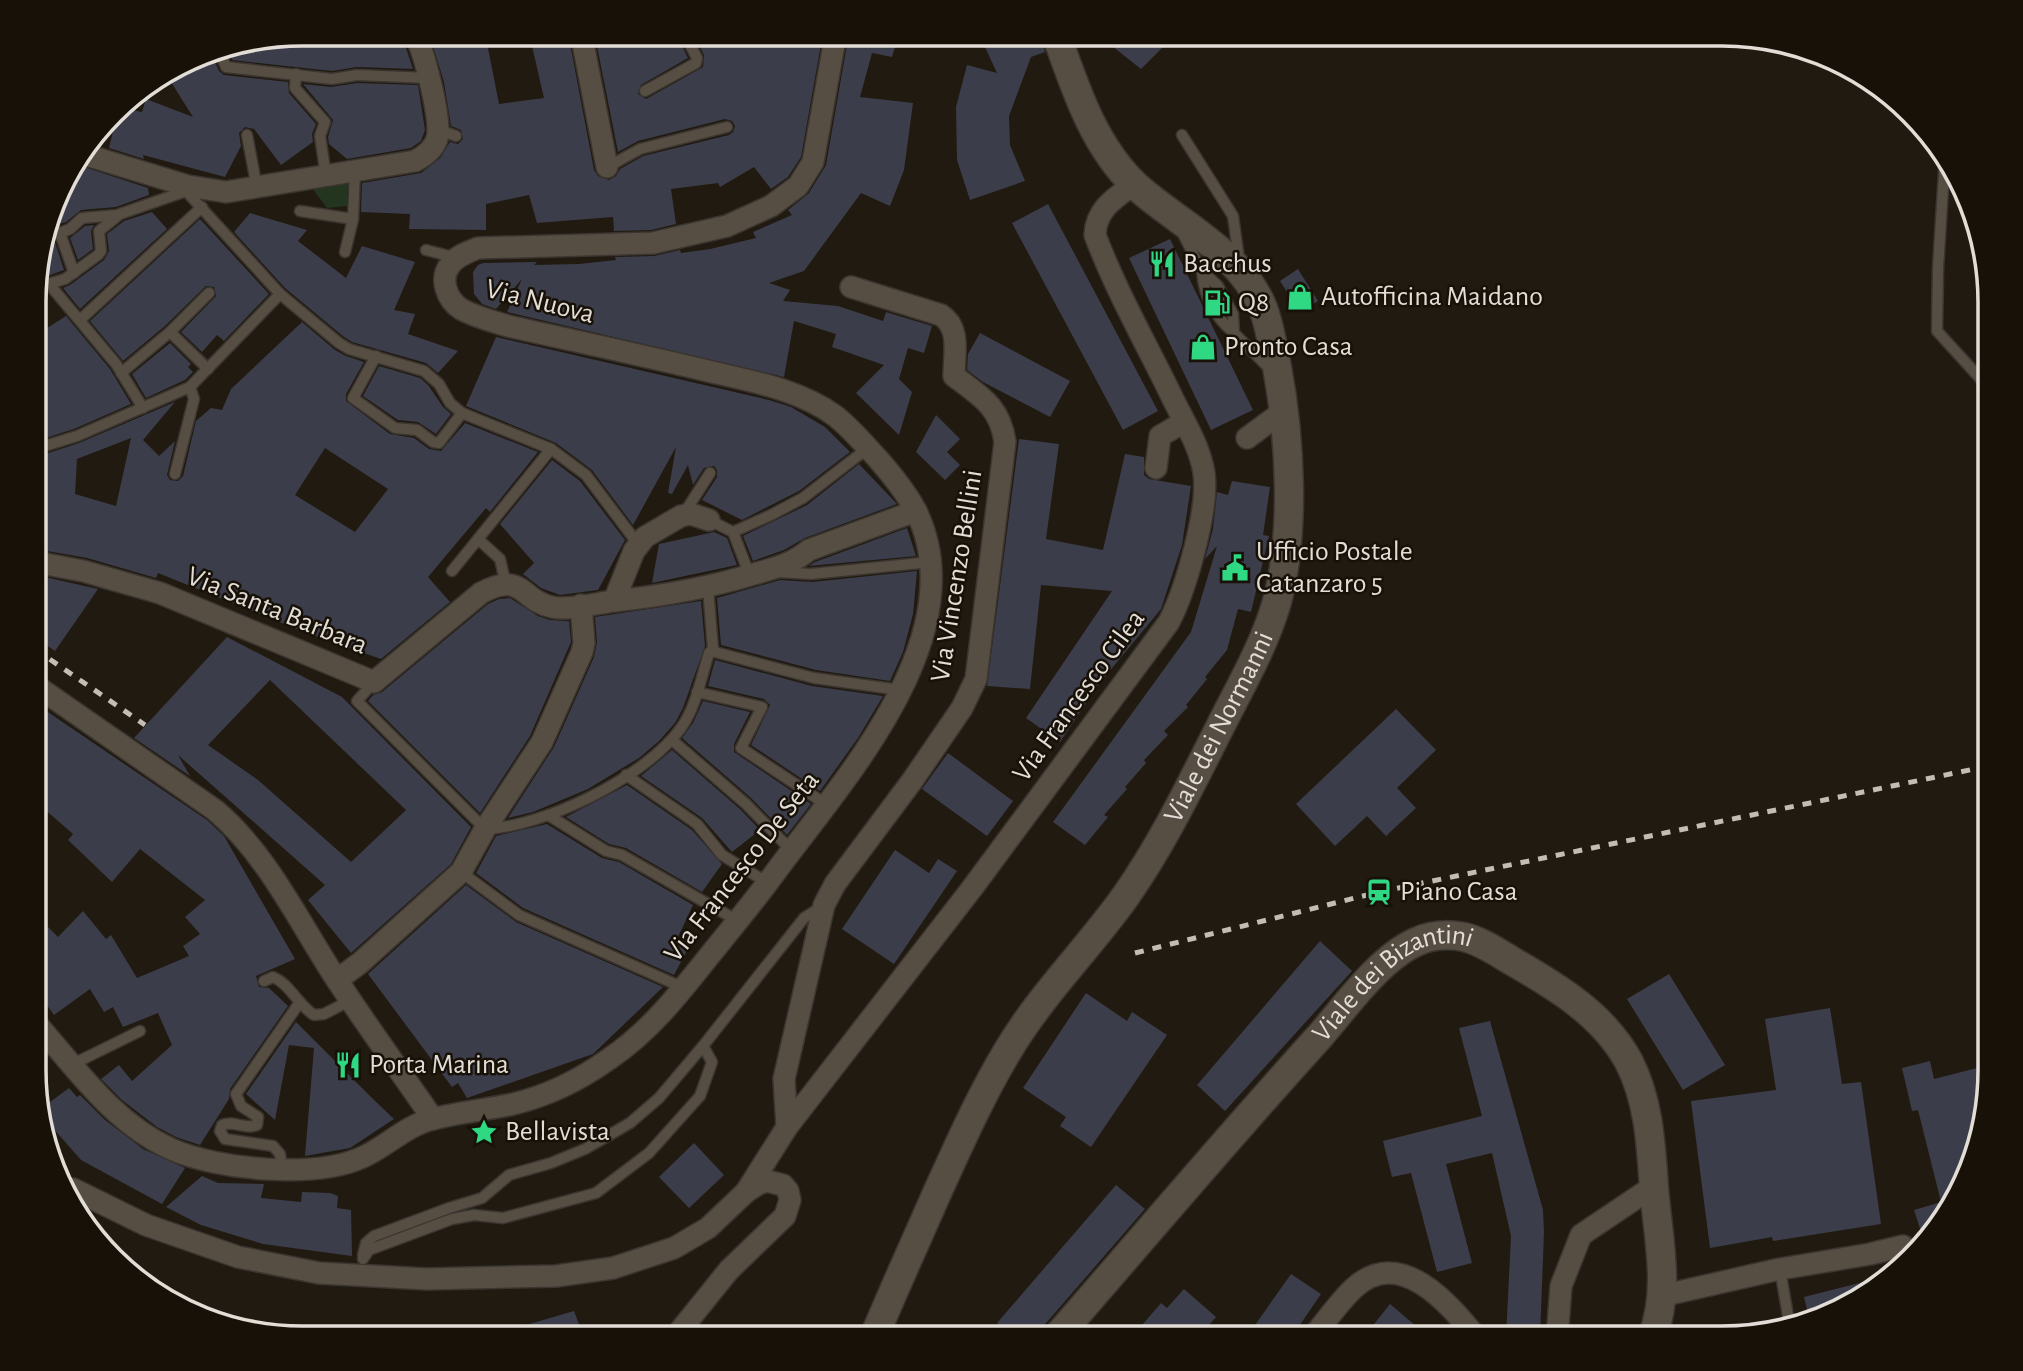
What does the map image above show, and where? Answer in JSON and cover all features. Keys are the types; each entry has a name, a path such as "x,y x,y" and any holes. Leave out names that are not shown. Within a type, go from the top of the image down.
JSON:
{"street":[{"path":"91,157 187,188 226,192 415,162 447,133 420,46"},
{"path":"583,46 603,170"},
{"name":"Via Nuova","path":"834,46 813,162 798,186 771,206 727,226 653,243 490,247 468,252 457,258 446,272 446,290 454,303 472,315 508,326 645,356 793,394 812,402 834,415 868,448 892,475 916,511"},
{"name":"Viale dei Normanni","path":"879,1326 975,1110 1008,1049 1036,1009 1122,901 1158,848 1259,650 1276,605 1284,570 1289,520 1285,410 1263,309 1240,269 1220,250 1134,184 1112,158 1095,131 1063,46"},
{"name":"Via Francesco Cilea","path":"746,1192 788,1127 980,877 1169,622 1183,591 1196,543 1205,485 1203,469 1184,422 1095,235 1098,216 1107,205 1134,184"},
{"name":"Via Vincenzo Bellini","path":"788,1127 784,1079 824,905 835,884 912,781 962,708 976,679 990,549 1006,442 997,413 989,403 954,376 955,334 947,319 851,288"},
{"path":"1247,438 1285,410"},
{"path":"1156,468 1160,436 1184,422"},
{"path":"506,584 520,588 553,608 708,588 795,562 809,550 916,511"},
{"name":"Via Francesco De Seta","path":"46,1033 106,1103 149,1137 171,1149 208,1162 282,1169 327,1168 348,1163 369,1154 419,1124 513,1104 542,1095 607,1061 638,1038 684,988 738,921 827,805 869,745 901,691 923,638 930,589 931,562 916,511"},
{"path":"614,601 638,544 645,537 681,516 691,514 709,520"},
{"name":"Via Santa Barbara","path":"46,564 83,571 160,593 374,682 481,593 506,584"},
{"path":"337,980 360,963 461,872 485,829 542,743 582,652 584,643 581,605"},
{"path":"46,692 234,826 255,851 337,980 433,1119"},
{"name":"Viale dei Bizantini","path":"1067,1326 1288,1071 1383,966 1408,947 1434,936 1466,938 1482,944 1549,982 1605,1028 1630,1064 1640,1090 1652,1142 1663,1272 1657,1326"},
{"path":"78,1195 146,1225 238,1257 319,1273 362,1267 427,1279 555,1276 613,1268 674,1248 708,1228 758,1184 775,1181 783,1185 790,1200 785,1216 729,1270 684,1326"},
{"path":"1558,1326 1561,1286 1581,1235 1654,1186"},
{"path":"1661,1297 1780,1269 1903,1246 1904,1250"},
{"path":"1322,1326 1355,1286 1377,1274 1408,1274 1448,1303 1467,1326"}],"lane":[{"path":"645,91 696,63 697,58 691,46"},
{"path":"222,58 226,66 332,79 357,75 429,78"},
{"path":"296,74 295,88 326,122 320,136 326,176"},
{"path":"603,170 640,149 727,127"},
{"path":"247,135 257,188"},
{"path":"1182,135 1233,216 1240,269"},
{"path":"345,252 353,219 355,172"},
{"path":"1944,175 1937,331 1978,376"},
{"path":"54,234 70,229 82,218 120,214 187,188 280,294 339,343 349,349 429,374 450,403 462,414 551,449 586,475 638,544"},
{"path":"80,320 202,207"},
{"path":"300,211 353,219"},
{"path":"46,285 74,273 100,253 99,231 120,214"},
{"path":"1174,215 1202,271 1218,286 1233,314 1234,333 1279,377"},
{"path":"60,233 74,273"},
{"path":"426,250 457,258"},
{"path":"49,284 121,373 144,408"},
{"path":"121,373 170,332 209,293"},
{"path":"46,446 77,436 190,387 280,294"},
{"path":"170,332 208,369"},
{"path":"376,356 353,398 395,428 417,430 433,442 439,443 462,414"},
{"path":"175,474 194,398 190,387"},
{"path":"733,532 771,516 803,498 868,448"},
{"path":"452,571 551,449"},
{"path":"681,516 710,473"},
{"path":"709,520 733,532 757,573 811,574 931,562"},
{"path":"478,539 500,559 506,584"},
{"path":"374,682 358,701 485,829 506,828 582,803 626,775 672,740 689,715 714,642 708,588"},
{"path":"711,652 814,678 901,691"},
{"path":"697,692 762,707 741,748 827,805"},
{"path":"672,740 746,804 792,851"},
{"path":"626,775 697,824 722,855 768,883"},
{"path":"548,815 606,851 622,855 738,921"},
{"path":"461,872 519,915 684,988"},
{"path":"362,1267 366,1243 374,1236 482,1198 509,1175 551,1163 585,1149 630,1123 659,1098 804,918 824,905"},
{"path":"264,981 277,978 311,1013 319,1015 351,1000"},
{"path":"282,1169 280,1154 273,1146 225,1139 220,1131 222,1125 229,1122 251,1127 257,1125 258,1117 241,1106 236,1094 300,1002"},
{"path":"73,1064 140,1031"},
{"path":"362,1267 369,1250 452,1219 474,1215 503,1218 587,1197 603,1188 649,1153 699,1096 712,1062 703,1046"},
{"path":"1780,1269 1788,1317"}],"green space":[{"path":"348,182 347,206 327,208 312,188"}],"building":[{"path":"285,46 405,46 413,69 357,67 332,71 232,60 230,56 235,54"},
{"path":"433,46 488,46 499,104 544,98 532,46 570,46 594,170 598,176 609,180 616,176 620,169 643,156 729,135 735,126 732,121 725,119 638,141 618,152 597,46 682,46 688,58 641,85 638,94 646,99 703,67 704,55 700,46 821,46 801,157 788,177 771,189 754,167 720,187 718,183 671,189 676,224 651,230 614,231 613,217 537,223 529,195 486,204 486,230 409,229 410,214 361,212 362,183 421,173 440,158 450,142 458,144 463,139 461,130 451,126 444,82"},
{"path":"847,46 895,46 892,57 872,53 860,97 913,103 904,170 890,206 861,193 804,271 769,283 790,290 783,301 838,306 883,321 886,312 932,326 924,353 908,348 899,379 912,392 899,435 856,393 884,365 832,347 836,334 794,321 784,377 507,312 522,279 496,309 482,304 474,294 473,272 483,263 579,264 616,260 615,257 654,256 680,250 681,253 710,249 756,238 753,232 792,215 788,210 809,193 826,165"},
{"path":"985,46 1043,46 1045,52 1031,57 1009,116 1010,145 1025,181 970,200 957,160 956,107 967,65 997,73"},
{"path":"1112,46 1164,46 1141,69"},
{"path":"214,61 224,75 288,82 289,93 316,124 312,134 313,142 281,165 254,129 245,127 239,133 241,146 225,177 143,155 144,159 109,148 114,127 132,110 142,112 146,99 193,117 171,81"},
{"path":"357,83 418,85 425,130 421,141 411,148 347,159 329,144 328,137 333,120 303,84 331,87"},
{"path":"84,167 148,188 149,195 116,207 81,210 66,222 57,224 72,188"},
{"path":"1048,204 1158,411 1123,430 1012,223"},
{"path":"152,212 167,229 80,309 63,288 104,260 109,251 107,234 124,221"},
{"path":"250,213 307,230 298,241 346,278 362,246 415,262 394,310 415,314 408,334 458,351 438,373 426,363 352,342 344,337 285,288 234,232"},
{"path":"200,219 269,294 224,341 217,335 202,352 181,332 216,296 214,287 206,286 165,326 123,361 90,321"},
{"path":"94,225 91,231 93,249 78,260 70,238 85,226"},
{"path":"1170,239 1253,410 1211,430 1129,258"},
{"path":"52,242 55,242 64,270 47,276"},
{"path":"1298,269 1318,301 1300,312 1280,281"},
{"path":"66,316 110,369 131,404 74,429 46,438 46,329"},
{"path":"302,322 335,350 364,362 346,394 346,401 390,434 414,438 429,449 441,451 465,423 538,452 490,512 486,508 428,577 450,602 381,659 304,632 158,573 156,578 87,558 46,551 46,454 79,443 175,402 143,440 159,456 175,441 167,475 170,480 178,481 183,476 196,421 211,408 222,410 231,389","holes":["131,438 116,506 75,494 77,459","325,448 388,489 355,532 295,495"]},
{"path":"980,333 1070,381 1050,417 983,382 967,370 968,354"},
{"path":"496,337 791,407 825,427 850,452 799,491 742,520 702,500 717,477 714,466 704,468 693,485 688,465 672,494 668,493 676,447 633,525 592,470 556,443 466,406"},
{"path":"170,343 191,364 188,367 193,372 185,380 146,398 132,374"},
{"path":"379,366 420,378 428,385 451,414 436,434 418,422 398,420 363,396"},
{"path":"936,415 960,439 947,452 960,465 945,480 916,452"},
{"path":"1019,439 1059,444 1046,539 1103,550 1125,454 1144,457 1144,475 1149,479 1191,486 1182,545 1161,609 1098,685 1060,742 1026,718 1112,591 1041,585 1030,689 987,686"},
{"path":"552,460 580,481 625,540 598,590 560,595 541,588 523,574 534,563 500,524"},
{"path":"859,464 897,504 805,538 784,550 753,561 743,536 807,505"},
{"path":"1232,481 1270,487 1263,535 1269,536 1251,612 1238,609 1227,650 1205,677 1207,679 1186,705 1188,707 1164,731 1168,735 1144,760 1146,763 1104,815 1108,817 1085,845 1053,822 1191,632 1217,546 1205,559 1213,529 1217,492 1228,495"},
{"path":"907,528 916,556 809,566 815,562"},
{"path":"714,532 727,538 737,565 652,583 659,544"},
{"path":"917,571 913,614 903,652 890,681 816,670 721,645 717,598 780,580 812,582"},
{"path":"46,577 98,589 55,651 46,645"},
{"path":"510,598 538,616 569,621 571,642 530,736 480,813 368,701 488,604"},
{"path":"701,601 705,646 683,708 675,723 659,741 639,758 588,789 533,812 508,818 554,747 594,657 597,642 595,617"},
{"path":"227,637 342,697 471,827 451,864 351,953 308,900 325,885 178,755 190,776 134,738","holes":["270,680 406,810 351,862 258,780 208,745"]},
{"path":"715,660 812,686 883,696 858,738 820,791 751,745 770,705 764,699 708,686"},
{"path":"703,701 750,712 734,744 734,752 811,804 787,835 751,798 682,738 693,723"},
{"path":"1396,709 1436,750 1397,788 1416,808 1386,836 1367,816 1335,846 1296,804"},
{"path":"46,711 207,820 224,836 295,959 256,976 259,987 269,988 288,1006 230,1089 229,1099 200,1145 157,1127 122,1100 101,1079 119,1065 132,1081 172,1045 158,1013 123,1027 113,1007 104,1012 90,989 54,1015 46,1004 46,925 58,937 83,911 106,939 111,935 137,978 189,956 183,946 200,934 185,917 205,900 140,849 112,882 68,840 73,834 46,811"},
{"path":"672,750 760,830 732,852 702,818 641,776"},
{"path":"948,753 1013,801 987,836 922,789"},
{"path":"627,785 692,830 722,864 702,892 626,848 609,844 566,817"},
{"path":"547,824 602,858 619,862 693,905 678,937 691,943 674,975 523,908 476,873 496,836"},
{"path":"895,850 929,873 938,859 957,871 894,964 842,929"},
{"path":"466,885 516,922 663,987 593,1054 467,1098 458,1083 452,1087 368,974"},
{"path":"1320,941 1352,971 1225,1111 1197,1085"},
{"path":"1669,974 1725,1065 1683,1090 1627,999"},
{"path":"1086,993 1127,1021 1132,1012 1167,1035 1091,1147 1060,1126 1066,1117 1023,1088"},
{"path":"1830,1008 1842,1084 1861,1082 1881,1224 1773,1241 1772,1237 1710,1248 1691,1101 1776,1090 1765,1019"},
{"path":"1490,1021 1543,1210 1540,1326 1507,1326 1511,1236 1492,1153 1446,1164 1472,1263 1437,1272 1411,1173 1392,1177 1383,1141 1482,1116 1459,1028"},
{"path":"296,1022 394,1119 350,1148 305,1156 314,1048 289,1045 275,1120 246,1094"},
{"path":"1930,1061 1934,1079 1978,1068 1969,1136 1958,1167 1941,1201 1918,1110 1912,1111 1902,1068"},
{"path":"69,1088 143,1149 185,1168 162,1204 81,1160 52,1127 48,1104"},
{"path":"694,1143 724,1175 689,1208 659,1177"},
{"path":"202,1176 218,1183 264,1184 261,1198 301,1202 302,1192 338,1196 337,1208 351,1210 352,1256 263,1244 201,1225 166,1207"},
{"path":"1116,1185 1145,1209 1044,1326 1001,1326 997,1323"},
{"path":"1940,1202 1921,1230 1914,1210"},
{"path":"1291,1274 1321,1294 1299,1326 1254,1326"},
{"path":"1864,1282 1835,1299 1807,1311 1804,1297"},
{"path":"1184,1289 1216,1317 1208,1326 1141,1326 1161,1303 1167,1308"},
{"path":"1390,1304 1416,1326 1373,1326"},
{"path":"574,1311 580,1326 523,1326"}],"railway":[{"path":"46,657 145,725"},
{"path":"1135,953 1379,892 1978,768"}],"place":[{"name":"Bacchus","path":"1162,264"},
{"name":"Autofficina Maidano","path":"1300,297"},
{"name":"Q8","path":"1217,303"},
{"name":"Pronto Casa","path":"1203,347"},
{"name":"Ufficio Postale Catanzaro 5","path":"1235,568"},
{"name":"Piano Casa","path":"1379,892"},
{"name":"Porta Marina","path":"348,1065"},
{"name":"Bellavista","path":"484,1132"}]}
